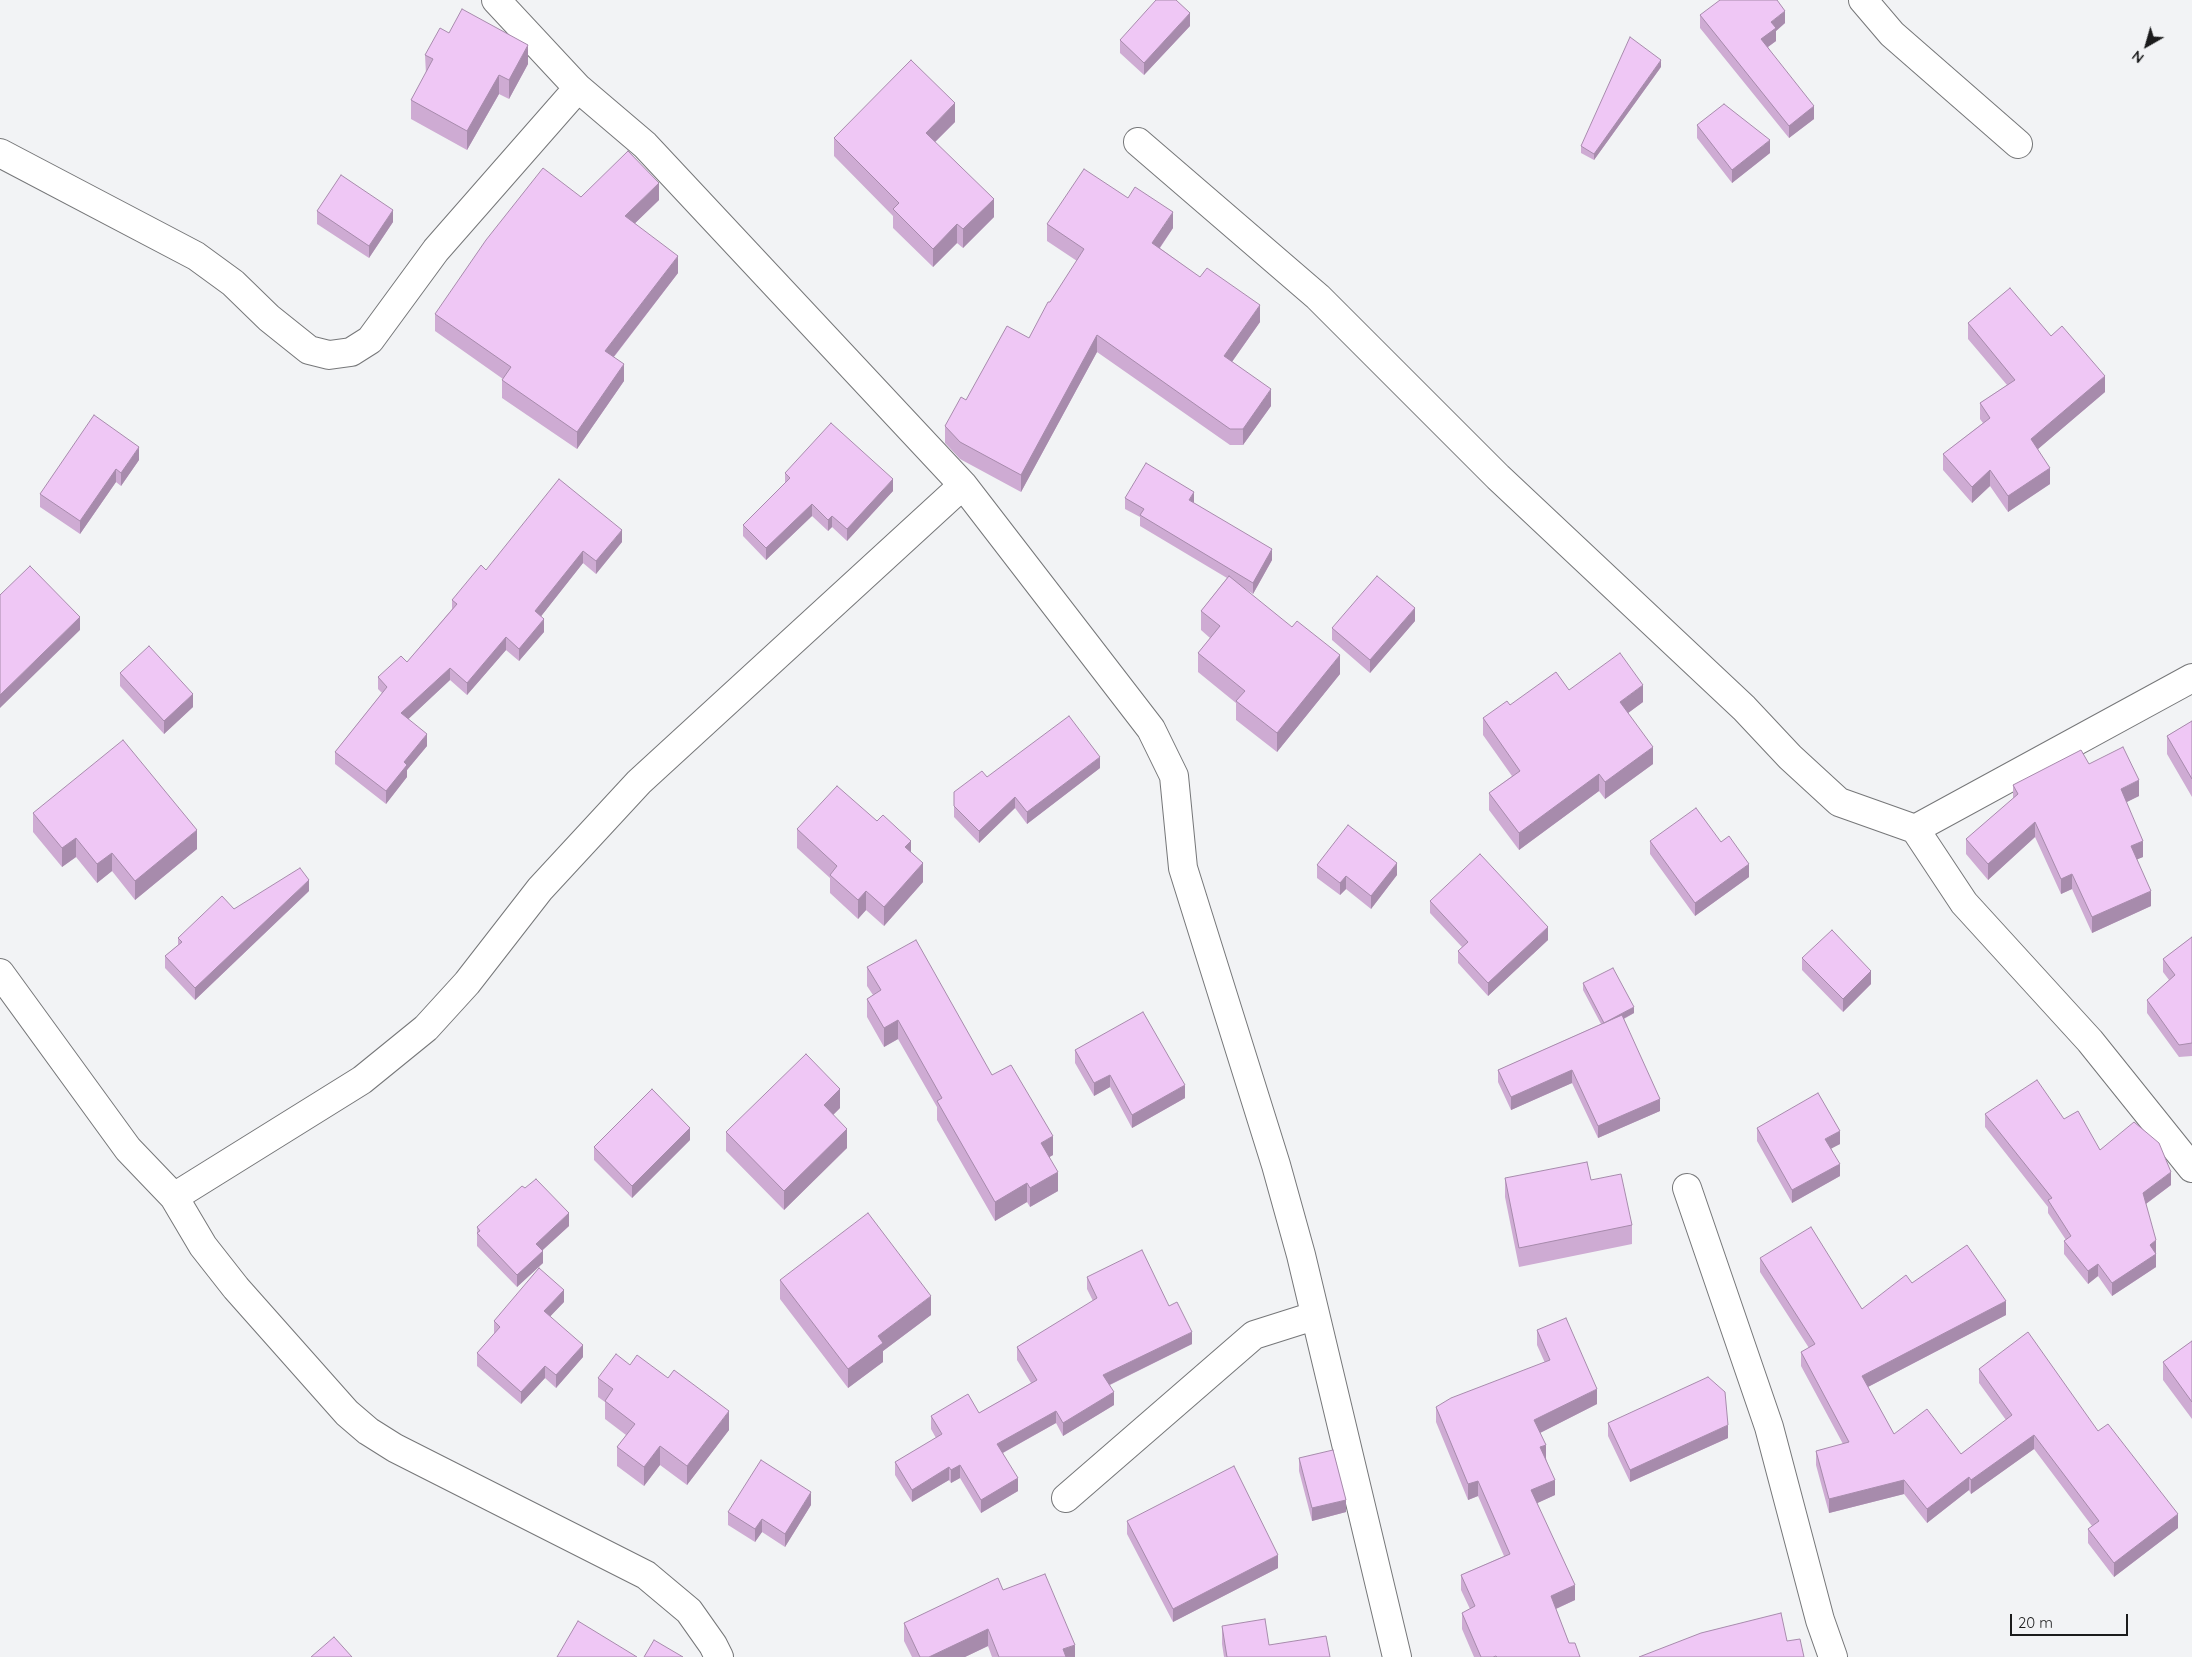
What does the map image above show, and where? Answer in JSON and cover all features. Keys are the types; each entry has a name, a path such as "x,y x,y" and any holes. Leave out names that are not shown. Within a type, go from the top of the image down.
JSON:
{"street":[{"path":"496,0 578,88 645,145 962,485 1151,729 1174,776 1183,868 1276,1165 1301,1255 1314,1316 1397,1657"},
{"path":"1863,0 1892,34 2018,144"},
{"path":"0,153 196,256 233,283 269,318 309,350 329,355 351,352 370,340 436,250 578,88"},
{"path":"1138,142 1318,297 1498,477 1744,708 1790,757 1839,802 1915,830 1964,902 2090,1041 2192,1168"},
{"path":"174,1197 362,1080 426,1028 467,983 540,889 639,782 962,485"},
{"path":"1915,830 2192,678"},
{"path":"0,973 128,1149 174,1197 203,1246 236,1288 348,1413 368,1431 395,1448 646,1575 689,1611 714,1645 719,1657"},
{"path":"1688,1188 1769,1427 1820,1620 1833,1657"},
{"path":"1066,1498 1254,1335 1314,1316"}],"building":[{"path":"1156,0 1176,0 1190,13 1144,63 1120,40"},
{"path":"1720,0 1777,0 1785,11 1771,22 1776,28 1761,39 1814,106 1789,126 1700,15"},
{"path":"462,9 528,45 509,80 499,75 467,131 411,100 433,59 425,55 440,28 449,33"},
{"path":"1630,37 1661,60 1594,154 1581,146"},
{"path":"911,60 955,103 926,133 994,199 963,229 957,224 933,249 893,209 899,203 834,138"},
{"path":"1724,104 1770,140 1732,170 1697,125"},
{"path":"628,151 659,183 625,216 678,256 605,351 624,364 577,432 502,380 511,367 435,314 486,240 543,168 581,197"},
{"path":"1084,169 1128,198 1135,187 1173,212 1152,243 1200,277 1207,268 1260,305 1224,356 1271,389 1243,429 1230,429 1097,335 1021,475 960,442 945,426 961,397 966,400 1007,326 1029,338 1048,302 1050,302 1084,249 1047,224"},
{"path":"341,175 393,210 369,246 317,211"},
{"path":"2010,288 2051,336 2062,326 2105,376 2031,439 2050,468 2008,496 1990,470 1972,487 1943,454 1990,418 1980,403 2015,380 1968,323"},
{"path":"94,415 139,447 121,473 116,469 80,521 40,494"},
{"path":"831,423 893,479 847,529 832,516 828,520 812,504 766,548 743,525 790,478 785,473"},
{"path":"1146,463 1194,492 1189,500 1272,549 1253,583 1140,515 1144,509 1125,498"},
{"path":"559,479 622,530 596,561 583,551 535,611 544,619 519,649 506,637 467,683 450,668 401,713 427,734 404,762 407,765 386,791 335,752 387,687 378,677 401,656 407,662 457,604 452,600 481,565 486,570"},
{"path":"30,566 80,617 0,695 0,595"},
{"path":"1229,576 1292,627 1297,621 1340,655 1277,733 1236,701 1245,691 1198,653 1220,626 1201,611"},
{"path":"1377,576 1415,608 1370,660 1332,628"},
{"path":"149,646 193,694 164,721 120,673"},
{"path":"1620,653 1643,685 1620,702 1653,747 1605,782 1599,774 1519,833 1489,793 1520,771 1483,718 1507,701 1510,705 1556,672 1569,690"},
{"path":"1069,716 1100,757 1027,812 1015,797 979,831 954,806 954,792 982,771 987,777"},
{"path":"2192,721 2192,779 2167,736"},
{"path":"123,740 197,830 135,881 112,853 97,864 76,838 62,848 33,813"},
{"path":"2123,747 2139,780 2121,789 2143,841 2131,846 2151,891 2092,917 2072,874 2061,879 2035,822 1988,864 1966,839 2018,794 2013,785 2081,750 2089,764"},
{"path":"837,786 877,821 883,815 911,841 905,847 923,863 884,907 866,891 858,900 830,875 837,866 797,829"},
{"path":"1696,808 1721,842 1729,836 1749,864 1695,903 1650,841"},
{"path":"1348,825 1397,863 1371,896 1346,876 1340,883 1317,865"},
{"path":"1480,854 1548,927 1488,983 1458,951 1468,942 1430,901"},
{"path":"300,868 309,880 195,988 165,956 182,942 178,938 222,896 234,909"},
{"path":"1832,930 1871,971 1843,999 1802,958"},
{"path":"2192,937 2192,1043 2179,1045 2147,1000 2175,975 2163,959"},
{"path":"916,940 992,1075 1011,1065 1053,1136 1041,1143 1058,1172 1030,1188 1027,1183 995,1202 937,1101 942,1098 898,1020 884,1028 867,999 881,990 867,967"},
{"path":"1613,968 1634,1007 1604,1023 1583,983"},
{"path":"1143,1012 1185,1085 1132,1115 1110,1075 1094,1083 1075,1050"},
{"path":"1622,1015 1660,1099 1598,1126 1572,1070 1511,1097 1498,1070"},
{"path":"806,1054 840,1089 824,1105 847,1129 784,1191 726,1132"},
{"path":"2037,1080 2064,1119 2078,1111 2100,1150 2134,1122 2159,1143 2171,1172 2143,1193 2156,1240 2150,1245 2156,1254 2112,1283 2098,1264 2088,1271 2064,1241 2071,1236 2048,1200 2052,1198 1985,1114"},
{"path":"652,1089 690,1128 632,1186 594,1147"},
{"path":"1818,1093 1840,1131 1825,1139 1840,1164 1792,1190 1757,1128"},
{"path":"1587,1162 1591,1180 1621,1174 1632,1225 1519,1248 1505,1178"},
{"path":"536,1179 569,1213 536,1244 543,1251 517,1275 477,1233 480,1231 477,1227 522,1186 525,1188"},
{"path":"868,1213 931,1296 878,1336 883,1343 848,1369 780,1280"},
{"path":"1811,1227 1862,1309 1906,1275 1912,1283 1967,1245 2006,1301 1862,1376 1894,1434 1927,1409 1961,1454 2012,1415 1979,1369 2028,1332 2098,1431 2108,1424 2178,1514 2114,1563 2088,1529 2099,1521 2034,1435 1971,1480 1969,1477 1927,1509 1904,1480 1829,1499 1816,1451 1849,1442 1801,1352 1815,1344 1760,1258"},
{"path":"1142,1250 1169,1306 1177,1302 1192,1332 1103,1375 1114,1392 1063,1423 1056,1411 997,1444 1018,1478 981,1500 960,1465 951,1470 949,1467 912,1490 895,1462 942,1434 931,1416 968,1394 979,1413 1037,1380 1017,1347 1097,1298 1087,1277"},
{"path":"539,1268 564,1290 544,1311 583,1345 556,1375 545,1366 521,1392 477,1353 500,1327 494,1321"},
{"path":"1566,1318 1597,1389 1534,1420 1546,1445 1540,1447 1555,1480 1531,1490 1575,1585 1551,1596 1569,1643 1575,1643 1580,1657 1481,1657 1462,1613 1475,1606 1461,1575 1510,1554 1478,1481 1468,1484 1436,1407 1451,1398 1550,1360 1537,1330"},
{"path":"2192,1341 2192,1402 2163,1362"},
{"path":"616,1354 630,1365 637,1355 668,1378 674,1370 729,1411 687,1466 660,1446 644,1467 617,1447 635,1424 605,1401 613,1389 598,1378"},
{"path":"1708,1377 1725,1392 1728,1425 1630,1470 1608,1423"},
{"path":"1333,1450 1346,1500 1312,1508 1299,1458"},
{"path":"761,1460 811,1492 785,1534 762,1519 755,1529 728,1512"},
{"path":"1234,1466 1278,1555 1173,1609 1127,1521"},
{"path":"1045,1574 1075,1645 1063,1649 1066,1657 999,1657 988,1629 929,1657 920,1657 904,1623 998,1578 1003,1590"},
{"path":"1781,1613 1787,1641 1800,1639 1804,1657 1639,1657 1701,1633"},
{"path":"1265,1619 1269,1645 1326,1636 1330,1657 1227,1657 1222,1626"},
{"path":"578,1621 637,1657 557,1657"},
{"path":"334,1637 352,1657 311,1657"},
{"path":"654,1640 683,1657 644,1657"}]}
